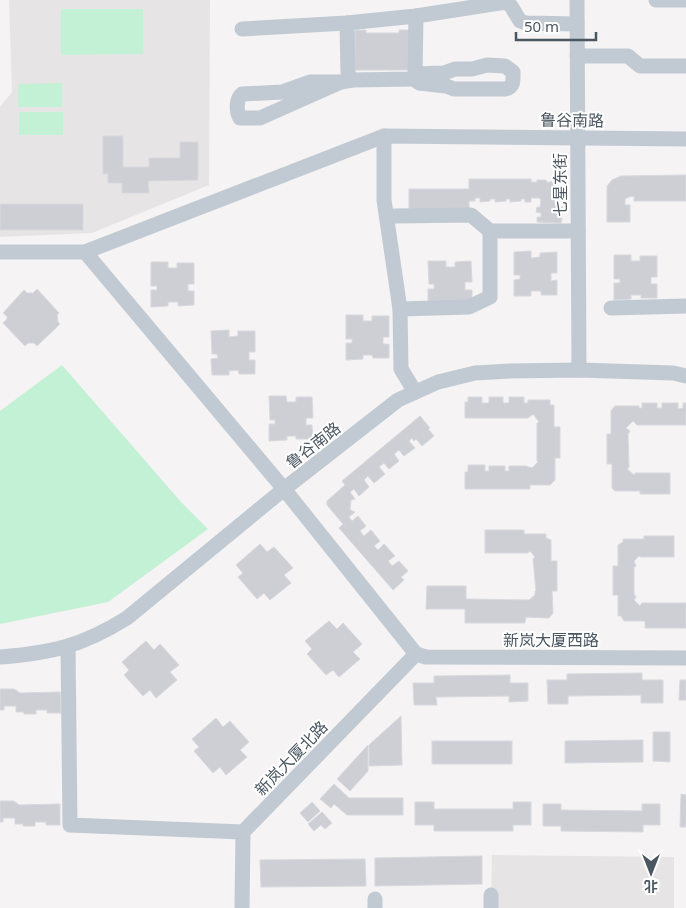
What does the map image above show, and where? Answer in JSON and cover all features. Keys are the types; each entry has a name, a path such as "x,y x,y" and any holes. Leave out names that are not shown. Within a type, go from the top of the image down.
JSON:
{"street":[{"name":"七星东街","path":"577,0 579,370"},
{"path":"656,0 686,0"},
{"path":"242,29 347,23 416,16 506,2 511,6 517,18 526,23 577,24"},
{"path":"346,81 260,118 240,118 238,114 238,100 242,94 282,92 310,82 414,76 444,73 455,69 472,69 487,65 505,66 513,72 510,88 505,90 454,89 446,86 419,83 414,76 416,16"},
{"path":"346,81 348,74 347,23"},
{"path":"577,56 628,56 640,66 686,66"},
{"path":"384,136 384,200 400,309 401,369 415,392"},
{"name":"鲁谷南路","path":"0,252 85,252 384,136 686,139"},
{"path":"387,218 395,216 471,215 490,231 578,231"},
{"path":"400,309 469,307 490,297 490,231"},
{"path":"85,252 284,489 416,654"},
{"path":"611,308 686,306"},
{"name":"鲁谷南路","path":"0,657 30,655 68,647 107,630 127,618 284,489 398,400 438,382 475,373 510,370 673,373 686,376"},
{"path":"68,647 70,824 244,832 242,908"},
{"name":"新岚大厦西路","path":"416,654 426,656 686,658"},
{"name":"新岚大厦北路","path":"244,832 416,654"}],"shaded area":[{"path":"9,0 210,0 209,185 92,233 0,237 0,107 12,92"},
{"path":"492,855 674,857 674,908 491,908"}],"green space":[{"path":"61,9 143,9 143,54 61,55"},
{"path":"62,83 62,107 18,107 18,84"},
{"path":"19,112 63,112 63,135 19,135"},
{"path":"62,365 181,502 208,529 108,602 0,624 0,411"}],"building":[{"path":"355,30 366,30 366,33 399,33 399,30 411,30 411,70 355,70"},
{"path":"103,136 123,136 123,167 149,167 149,158 180,158 180,142 198,142 198,180 148,181 149,193 122,193 122,183 108,183 108,174 103,174"},
{"path":"686,175 686,201 634,201 634,196 629,197 625,199 625,205 630,205 630,222 607,222 607,186 612,180 621,176"},
{"path":"469,179 531,179 531,182 546,180 548,183 551,181 558,192 557,207 563,207 563,213 557,212 557,217 562,217 561,223 537,222 537,217 541,217 541,213 536,212 537,207 540,207 541,200 539,198 531,198 531,202 525,202 525,199 521,199 521,201 510,202 510,199 506,199 506,201 495,202 495,199 490,199 490,201 480,202 480,198 475,198 475,201 469,201 469,211 409,212 409,189 469,189"},
{"path":"0,204 83,204 83,230 0,230"},
{"path":"531,251 531,258 540,257 540,253 557,252 557,273 551,273 551,281 557,280 557,295 541,295 541,291 531,291 531,296 514,296 514,280 520,279 520,275 514,275 514,252"},
{"path":"614,255 631,255 631,261 640,261 640,256 657,256 657,277 651,277 651,284 657,284 657,298 641,298 641,295 631,295 631,299 614,300 614,283 620,283 620,279 614,279"},
{"path":"428,261 446,261 446,267 455,267 455,262 471,261 472,282 465,282 465,290 472,290 472,304 428,305 428,289 434,289 434,284 429,284"},
{"path":"151,262 168,262 168,268 177,268 177,263 194,263 194,284 188,284 188,291 194,291 194,305 178,306 178,302 168,302 168,306 151,307 151,290 157,290 157,286 151,286"},
{"path":"37,289 59,313 57,315 60,324 37,346 34,343 28,343 25,346 3,323 7,316 3,313 24,290 27,293 33,293"},
{"path":"346,315 363,315 363,321 372,321 372,316 389,316 389,337 383,337 383,344 389,344 389,358 373,358 372,355 363,355 363,359 346,360 346,343 352,343 352,339 346,339"},
{"path":"229,330 229,337 238,336 238,331 255,331 255,352 249,352 249,360 255,360 255,374 239,374 238,370 229,371 229,375 212,375 211,359 218,358 217,354 212,354 211,331"},
{"path":"269,396 286,396 287,402 296,402 296,397 312,397 313,418 306,418 306,425 312,425 313,439 296,439 296,436 287,436 287,440 269,441 269,424 275,424 275,420 270,420"},
{"path":"468,397 482,397 482,403 489,403 489,397 503,397 503,403 509,403 509,397 524,397 524,403 528,403 528,400 550,400 550,405 554,405 554,427 560,427 560,458 555,458 555,480 550,485 530,485 530,489 465,489 465,472 468,472 468,465 485,465 485,471 489,471 489,466 505,466 505,471 509,471 509,466 532,468 538,462 537,423 539,422 533,414 528,418 465,418 465,402 468,402"},
{"path":"642,403 657,403 657,408 662,408 662,403 678,403 678,409 683,408 683,403 686,403 686,425 637,425 633,421 626,428 630,431 628,434 629,467 627,469 634,475 635,473 670,473 670,494 640,494 640,491 615,491 612,488 612,464 607,464 607,434 611,434 611,411 615,406 639,406 639,408 642,408"},
{"path":"420,416 434,436 422,446 416,439 414,441 412,438 409,441 415,448 404,456 399,450 394,454 399,461 389,469 384,463 379,467 385,474 374,483 368,476 364,480 369,487 359,496 354,489 350,492 355,499 351,500 350,510 355,512 349,517 352,521 358,516 366,526 360,531 364,536 371,530 380,541 374,546 378,550 384,544 395,556 388,561 392,566 399,561 408,571 401,577 404,580 393,590 339,528 343,524 327,505 327,501 345,485 342,481"},
{"path":"485,530 524,530 524,534 546,534 546,538 551,540 551,561 557,561 557,591 552,591 553,613 549,618 526,617 525,623 465,623 465,609 426,609 427,586 466,586 466,599 529,600 535,595 533,559 535,557 530,551 528,553 485,553"},
{"path":"644,536 674,536 674,557 639,556 634,561 636,566 634,567 634,594 636,597 634,600 640,606 642,603 686,603 686,628 645,628 645,621 624,621 621,616 618,616 618,595 613,595 613,566 618,566 618,545 623,542 623,539 644,539"},
{"path":"260,544 267,552 274,547 293,568 284,575 291,583 270,600 264,593 257,599 238,577 243,573 236,565"},
{"path":"329,621 337,629 343,623 362,644 353,652 360,659 339,677 333,670 326,675 307,654 312,649 305,641"},
{"path":"146,641 154,650 160,644 179,665 170,672 177,680 156,698 150,690 143,696 124,675 129,670 122,662"},
{"path":"642,673 642,680 663,680 663,703 641,703 641,695 568,696 568,704 548,704 547,680 567,680 567,674"},
{"path":"510,675 510,683 528,683 528,701 509,702 509,696 436,697 437,705 414,705 413,683 434,683 434,676"},
{"path":"680,680 686,680 686,700 679,700"},
{"path":"0,689 14,689 20,693 60,692 61,713 47,713 47,710 36,710 36,714 24,714 24,712 16,712 16,706 4,706 4,710 0,710"},
{"path":"401,716 402,765 369,766 369,745"},
{"path":"216,718 223,727 230,721 249,742 240,750 247,757 226,775 220,767 213,773 194,751 199,747 192,739"},
{"path":"653,732 670,732 670,762 653,761"},
{"path":"643,740 643,762 565,763 565,741"},
{"path":"432,741 512,741 512,764 432,764"},
{"path":"368,745 368,771 350,791 337,779"},
{"path":"334,784 349,798 403,798 403,815 347,815 334,804 331,808 320,799"},
{"path":"681,794 686,795 686,827 680,827"},
{"path":"0,801 14,801 19,805 60,804 60,825 46,825 46,822 35,822 35,826 23,826 23,824 15,824 15,818 3,818 3,822 0,822"},
{"path":"312,802 320,811 308,822 300,813"},
{"path":"415,802 434,802 434,809 513,809 513,802 531,802 531,825 513,825 513,831 434,831 434,825 415,825"},
{"path":"543,804 561,804 561,810 642,811 642,804 660,804 660,825 643,825 643,832 561,831 561,826 543,826"},
{"path":"322,812 332,823 325,829 321,825 314,831 308,824"},
{"path":"482,856 482,884 375,886 375,858"},
{"path":"365,859 366,886 261,887 260,860"}]}
